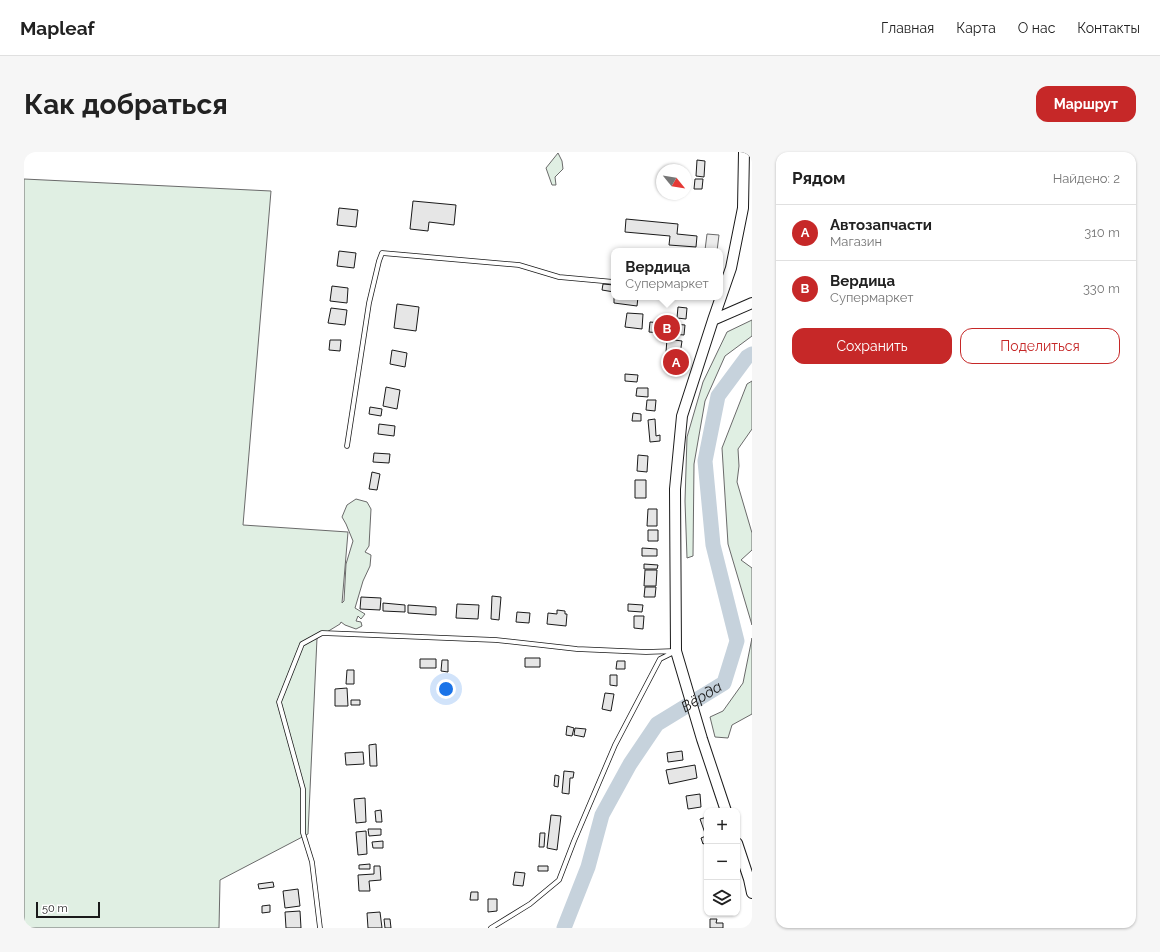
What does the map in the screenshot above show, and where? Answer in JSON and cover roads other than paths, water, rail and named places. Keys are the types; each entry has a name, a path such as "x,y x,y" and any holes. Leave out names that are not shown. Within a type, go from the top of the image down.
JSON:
{"street":[{"path":"723,288 731,268 745,205 747,156"},
{"path":"719,300 682,416 675,489 676,651 702,739 725,808"},
{"path":"713,320 752,302"},
{"path":"737,844 752,893"}],"lane":[{"path":"348,446 370,303 382,252 520,265 559,277 611,282"},
{"path":"320,928 312,862 303,834 304,789 279,702 302,644 322,634 348,634 496,640 592,650 646,652 676,651"},
{"path":"491,928 530,904 560,880 574,841 614,745 660,659 676,651"}],"waterway":[{"name":"Вёрда","path":"564,928 588,867 602,815 630,764 657,724 724,683 737,641 713,545 705,461 718,396 747,357 752,354"}],"place":[{"name":"Вердица","path":"667,328"},
{"name":"Автозапчасти","path":"676,362"}]}
